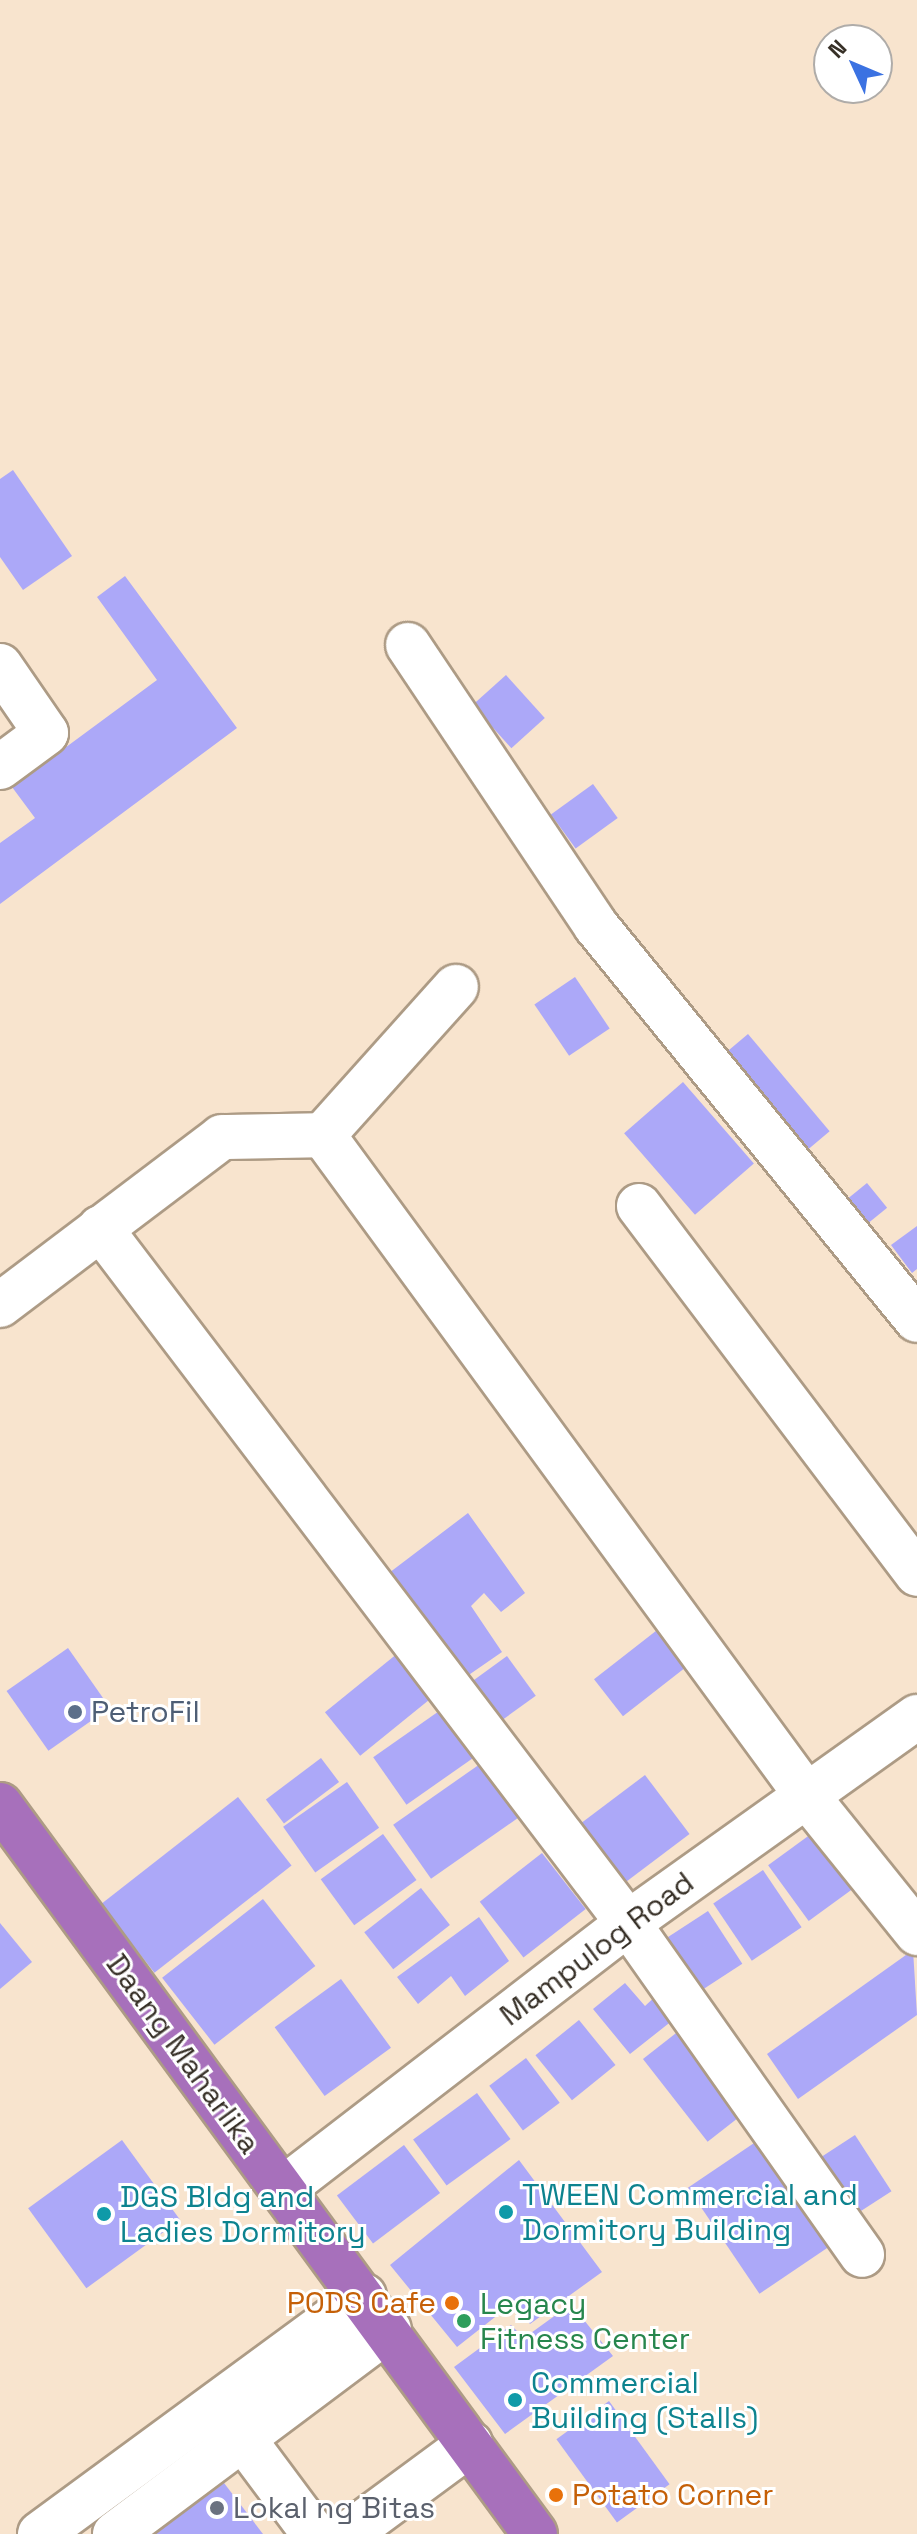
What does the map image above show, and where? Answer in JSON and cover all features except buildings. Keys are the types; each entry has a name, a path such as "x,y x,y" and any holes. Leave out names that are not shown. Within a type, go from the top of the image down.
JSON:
{"highway":[{"name":"Daang Maharlika","path":"0,1805 376,2312 535,2534"}],"street":[{"path":"408,645 596,926 917,1320"},
{"path":"0,666 46,733 0,767"},
{"path":"0,1305 222,1137 323,1135 456,987"},
{"path":"323,1135 807,1796 917,1933"},
{"path":"639,1206 917,1574"},
{"path":"100,1228 628,1923 862,2255"},
{"name":"Mampulog Road","path":"283,2189 628,1923 917,1717"},
{"path":"115,2534 244,2440 376,2312"},
{"path":"40,2534 376,2312"},
{"path":"244,2440 314,2534"},
{"path":"348,2534 470,2444"}],"place":[{"name":"PetroFil","path":"75,1712"},
{"name":"TWEEN Commercial and Dormitory Building","path":"506,2212"},
{"name":"DGS Bldg and Ladies Dormitory","path":"104,2214"},
{"name":"PODS Cafe","path":"452,2303"},
{"name":"Legacy Fitness Center","path":"464,2321"},
{"name":"Commercial Building (Stalls)","path":"515,2400"},
{"name":"Potato Corner","path":"556,2495"},
{"name":"Lokal ng Bitas","path":"217,2508"}]}
